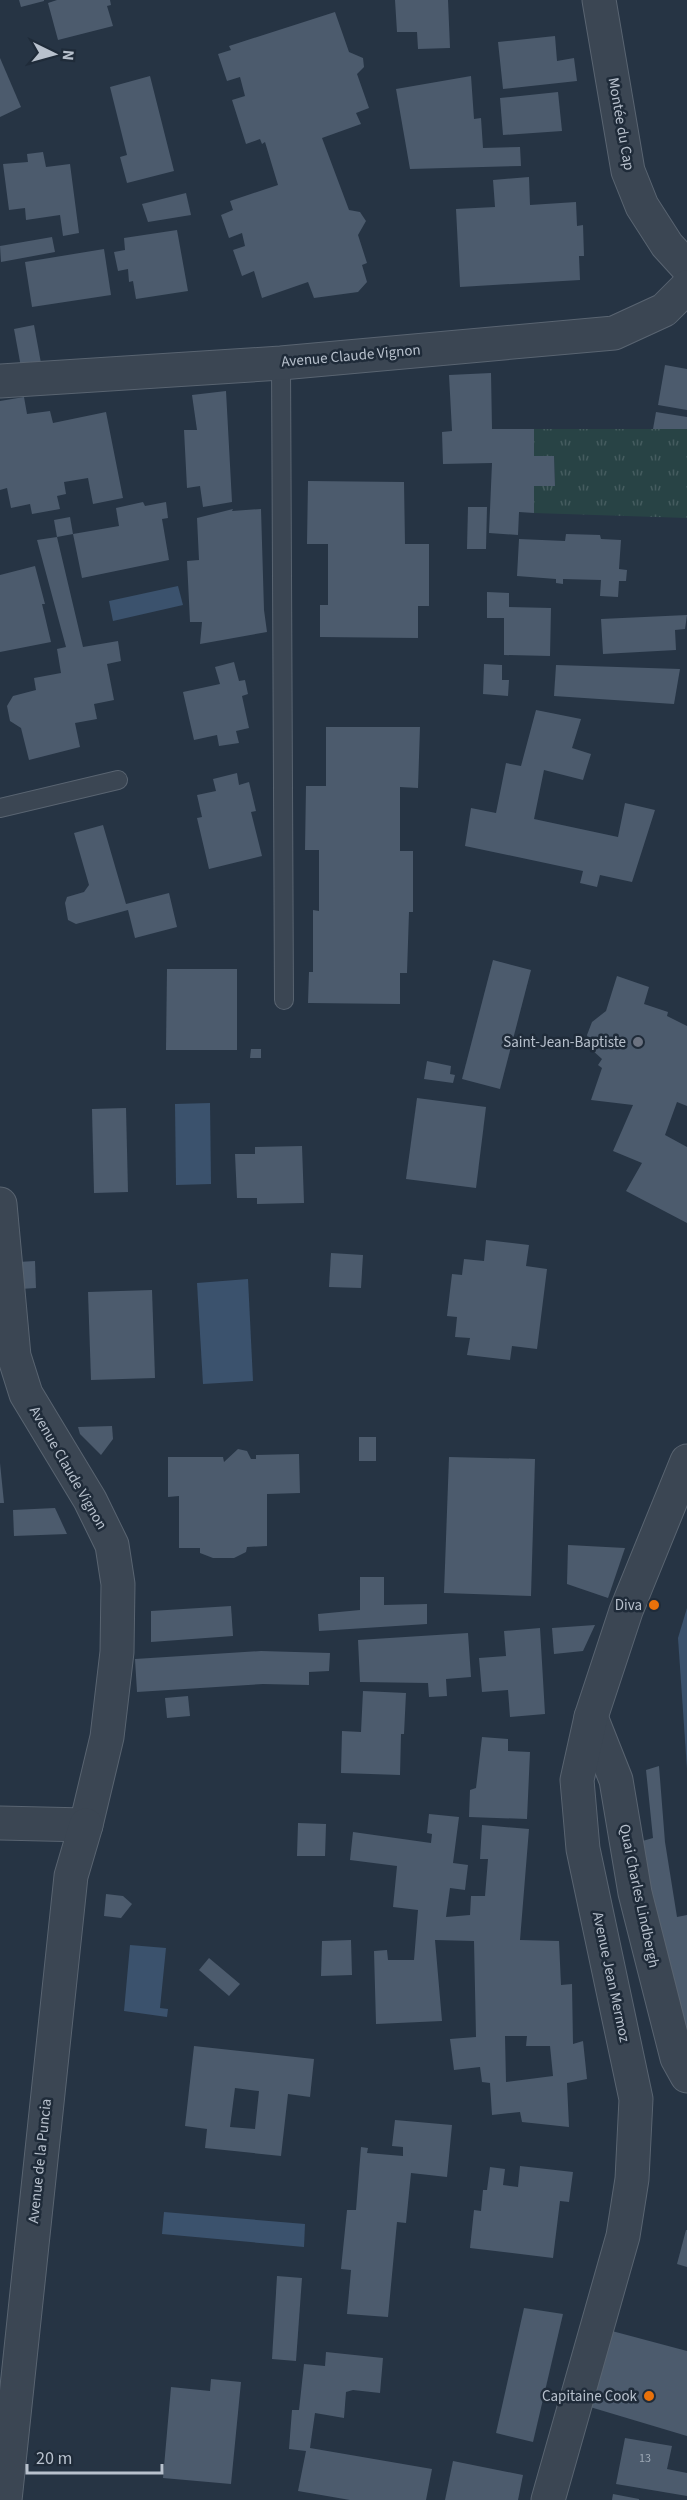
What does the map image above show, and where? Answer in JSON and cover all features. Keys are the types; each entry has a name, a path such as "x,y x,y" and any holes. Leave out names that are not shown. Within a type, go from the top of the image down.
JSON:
{"street":[{"name":"Montée du Cap","path":"599,0 628,171 642,206 667,245 687,267"},
{"name":"Avenue Claude Vignon","path":"0,381 281,363 614,333 664,310 687,287"},
{"name":"Avenue Claude Vignon","path":"0,1204 14,1356 26,1394 90,1500 112,1545 118,1584 117,1652 107,1737 86,1825"},
{"name":"Avenue Jean Mermoz","path":"548,2500 623,2236 632,2179 636,2099 583,1850 577,1780 591,1717 626,1611 687,1461"},
{"name":"Quai Charles Lindbergh","path":"591,1717 616,1780 635,1893 677,2058 687,2076"},
{"path":"0,1823 86,1825"},
{"name":"Avenue de la Puncia","path":"5,2500 71,1876 86,1825"}],"lane":[{"path":"281,363 284,1000"},
{"path":"0,808 118,780"}],"green space":[{"path":"534,429 687,429 687,518 534,513 534,486 555,485 554,456 534,456"}],"water":[{"path":"178,586 183,605 113,621 109,601"},
{"path":"210,1103 211,1184 176,1185 175,1104"},
{"path":"248,1279 253,1381 203,1384 197,1283"},
{"path":"687,1608 687,1769 678,1638"},
{"path":"130,1945 166,1948 160,2008 168,2009 167,2017 124,2011"},
{"path":"164,2212 305,2224 304,2247 162,2234"}],"building":[{"path":"19,0 44,0 44,1 21,7"},
{"path":"57,0 110,0 111,5 107,6 113,26 58,40 48,3"},
{"path":"395,0 448,0 450,48 418,49 417,32 397,32"},
{"path":"335,12 349,52 363,58 364,67 357,74 369,108 356,113 361,124 322,138 349,210 360,212 366,221 358,235 367,263 362,265 367,282 358,292 314,298 308,282 262,298 254,271 242,276 233,250 245,246 242,233 229,238 221,215 233,210 230,201 278,185 265,142 262,144 260,139 246,144 232,100 245,96 240,77 227,81 218,54 231,50 229,46"},
{"path":"555,36 557,61 574,58 577,81 503,89 498,42"},
{"path":"0,58 21,107 0,117"},
{"path":"150,76 174,171 127,183 120,157 127,155 110,87"},
{"path":"471,76 474,119 481,118 483,148 520,147 521,166 410,169 396,89"},
{"path":"558,92 562,131 503,135 500,98"},
{"path":"43,152 46,167 70,164 79,233 63,236 60,215 26,220 25,208 9,210 3,164 28,162 27,154"},
{"path":"529,177 530,205 576,202 577,226 583,225 584,256 579,256 580,280 460,287 456,209 495,207 493,180"},
{"path":"186,193 191,215 148,222 142,204"},
{"path":"177,230 188,291 136,299 133,281 129,282 128,269 118,271 114,252 125,250 124,238"},
{"path":"52,237 55,252 1,262 0,246"},
{"path":"104,249 111,295 32,307 25,262"},
{"path":"34,325 41,363 21,367 14,329"},
{"path":"665,365 687,369 687,410 658,405"},
{"path":"491,373 492,429 534,429 534,456 554,456 555,486 534,486 534,513 519,512 518,535 489,533 492,463 443,464 442,432 452,431 449,375"},
{"path":"226,391 232,502 203,507 200,486 187,488 184,430 197,430 192,395"},
{"path":"24,397 27,414 50,411 53,423 106,412 123,498 93,504 88,478 64,482 66,494 57,496 60,509 32,514 30,504 11,508 7,488 0,490 0,401"},
{"path":"656,412 687,417 687,429 653,429"},
{"path":"308,481 404,482 405,544 429,544 429,606 418,606 418,638 320,637 320,605 328,605 328,544 307,544"},
{"path":"143,502 145,506 166,502 168,518 162,519 169,560 82,578 73,534 119,526 116,508"},
{"path":"468,507 487,507 486,549 467,549"},
{"path":"233,509 232,511 261,509 264,610 267,632 200,644 202,622 190,622 187,561 199,560 197,518"},
{"path":"70,517 73,534 57,537 54,520"},
{"path":"566,534 600,535 601,539 621,540 619,569 627,570 626,581 619,581 618,597 600,596 601,580 563,579 563,584 556,583 556,579 517,576 519,539 565,541"},
{"path":"57,537 83,647 118,641 121,661 107,664 114,700 94,704 97,719 75,723 80,747 29,760 21,728 10,721 7,706 13,696 36,690 34,678 61,673 57,649 66,647 37,540"},
{"path":"35,566 45,604 42,604 51,642 0,652 0,575"},
{"path":"487,592 509,593 509,607 551,608 550,656 504,655 504,618 487,618"},
{"path":"687,615 685,629 675,630 676,650 603,654 601,619"},
{"path":"234,662 239,681 245,680 248,694 242,696 249,728 236,731 239,743 219,746 217,735 194,740 183,692 220,684 215,667"},
{"path":"484,664 502,665 502,680 509,680 508,696 483,694"},
{"path":"556,665 680,669 674,704 554,696"},
{"path":"536,710 581,719 572,748 591,754 583,780 544,770 534,819 618,837 625,803 655,810 632,882 600,875 597,887 580,883 583,871 465,846 471,808 496,813 506,763 521,766"},
{"path":"326,727 420,727 418,788 400,787 400,851 413,851 413,912 409,912 407,973 400,973 400,1004 308,1003 309,972 313,972 313,910 319,911 319,850 305,850 306,786 326,786"},
{"path":"237,773 239,785 249,782 256,811 251,812 262,856 209,869 197,818 202,817 197,795 216,791 213,779"},
{"path":"103,825 126,904 169,893 177,927 135,938 128,910 76,924 68,920 65,903 67,897 84,892 89,885 74,833"},
{"path":"493,960 531,970 500,1089 462,1079"},
{"path":"167,969 237,969 237,1050 166,1050"},
{"path":"617,976 649,987 644,1004 668,1012 667,1016 687,1026 687,1106 677,1102 665,1135 687,1147 687,1223 626,1191 642,1163 613,1151 633,1105 591,1100 602,1068 598,1065 602,1059 591,1049 587,1035 592,1022 606,1011"},
{"path":"251,1049 261,1049 261,1058 250,1058"},
{"path":"427,1061 451,1066 450,1074 455,1075 453,1083 424,1079"},
{"path":"417,1098 486,1107 476,1188 406,1179"},
{"path":"126,1108 128,1192 94,1193 92,1109"},
{"path":"302,1146 304,1203 257,1204 257,1198 237,1198 235,1154 255,1154 255,1147"},
{"path":"486,1240 529,1245 526,1266 547,1269 537,1349 512,1346 510,1360 467,1355 470,1338 455,1337 457,1317 447,1316 452,1274 462,1275 464,1259 484,1261"},
{"path":"331,1253 363,1255 361,1288 329,1287"},
{"path":"35,1261 36,1288 20,1289 18,1262"},
{"path":"152,1290 155,1378 91,1380 88,1292"},
{"path":"112,1426 113,1439 101,1455 80,1434 78,1427"},
{"path":"359,1437 376,1437 376,1461 359,1461"},
{"path":"238,1449 247,1451 251,1459 256,1459 256,1455 299,1454 300,1493 267,1494 267,1546 247,1547 246,1552 234,1558 213,1558 200,1553 200,1548 179,1548 179,1496 168,1497 168,1457 223,1457 224,1462"},
{"path":"449,1457 535,1459 531,1596 444,1593"},
{"path":"0,1463 4,1503 0,1503"},
{"path":"55,1508 67,1534 14,1536 13,1510"},
{"path":"568,1545 625,1548 608,1598 567,1584"},
{"path":"360,1577 384,1577 384,1605 427,1604 427,1624 319,1631 318,1614 360,1610"},
{"path":"231,1606 233,1636 151,1642 151,1611"},
{"path":"595,1625 583,1651 554,1654 552,1628"},
{"path":"540,1628 545,1714 510,1717 508,1690 482,1692 479,1658 506,1656 504,1631"},
{"path":"468,1633 471,1677 446,1679 447,1696 429,1697 428,1683 360,1682 358,1640"},
{"path":"261,1651 330,1653 329,1671 309,1672 309,1685 263,1684 137,1692 135,1659"},
{"path":"363,1691 406,1693 404,1734 401,1734 400,1775 341,1773 342,1731 361,1732"},
{"path":"188,1696 190,1716 167,1718 165,1698"},
{"path":"482,1737 508,1739 508,1751 530,1752 527,1819 469,1817 470,1790 476,1788"},
{"path":"659,1766 665,1842 677,1917 687,1915 687,2028 653,1928 639,1842 653,1838 646,1770"},
{"path":"429,1814 459,1817 453,1863 468,1865 465,1890 450,1888 446,1917 470,1915 471,1896 485,1896 488,1859 480,1859 482,1825 529,1829 520,1940 559,1941 561,1985 572,1984 573,2044 583,2041 587,2079 567,2083 569,2127 522,2122 520,2112 492,2115 490,2083 482,2082 480,2067 454,2070 450,2039 476,2037 474,1941 435,1940 442,2021 376,2024 374,1951 387,1950 388,1960 414,1960 418,1910 393,1907 397,1866 350,1860 353,1832 431,1843 432,1834 427,1833","holes":["505,2036 527,2036 526,2046 550,2046 553,2076 506,2082"]},
{"path":"298,1823 326,1824 325,1856 297,1856"},
{"path":"106,1894 123,1896 132,1904 121,1918 104,1916"},
{"path":"351,1940 352,1975 321,1976 322,1941"},
{"path":"209,1958 240,1984 229,1996 199,1970"},
{"path":"194,2046 314,2059 310,2097 288,2094 281,2156 205,2148 207,2129 185,2126","holes":["235,2088 259,2091 255,2129 230,2127"]},
{"path":"395,2120 452,2125 447,2177 411,2173 406,2223 397,2222 388,2317 347,2314 351,2270 341,2269 347,2210 356,2210 361,2147 368,2148 367,2153 403,2156 403,2147 392,2146"},
{"path":"520,2166 573,2172 569,2202 560,2201 553,2258 470,2248 474,2210 481,2211 483,2190 487,2190 490,2167 505,2169 503,2185 518,2187"},
{"path":"687,2230 687,2267 677,2264"},
{"path":"277,2276 302,2278 296,2361 272,2359"},
{"path":"524,2308 563,2314 533,2442 496,2433"},
{"name":"Capitaine Cook","path":"612,2331 687,2351 687,2436 590,2407"},
{"path":"326,2352 383,2358 380,2393 353,2390 346,2392 344,2418 315,2413 310,2448 432,2469 426,2500 350,2500 298,2491 306,2451 289,2449 292,2410 299,2410 304,2364 325,2366"},
{"path":"211,2379 241,2382 231,2484 163,2478 171,2387 210,2391"},
{"path":"625,2438 672,2446 667,2469 687,2473 687,2496 616,2484"},
{"path":"453,2461 523,2475 518,2500 445,2500"},
{"path":"613,2494 639,2499 639,2500 612,2500"}],"place":[{"name":"Saint-Jean-Baptiste","path":"638,1042"},
{"name":"Diva","path":"654,1605"},
{"name":"Capitaine Cook","path":"649,2396"}]}
